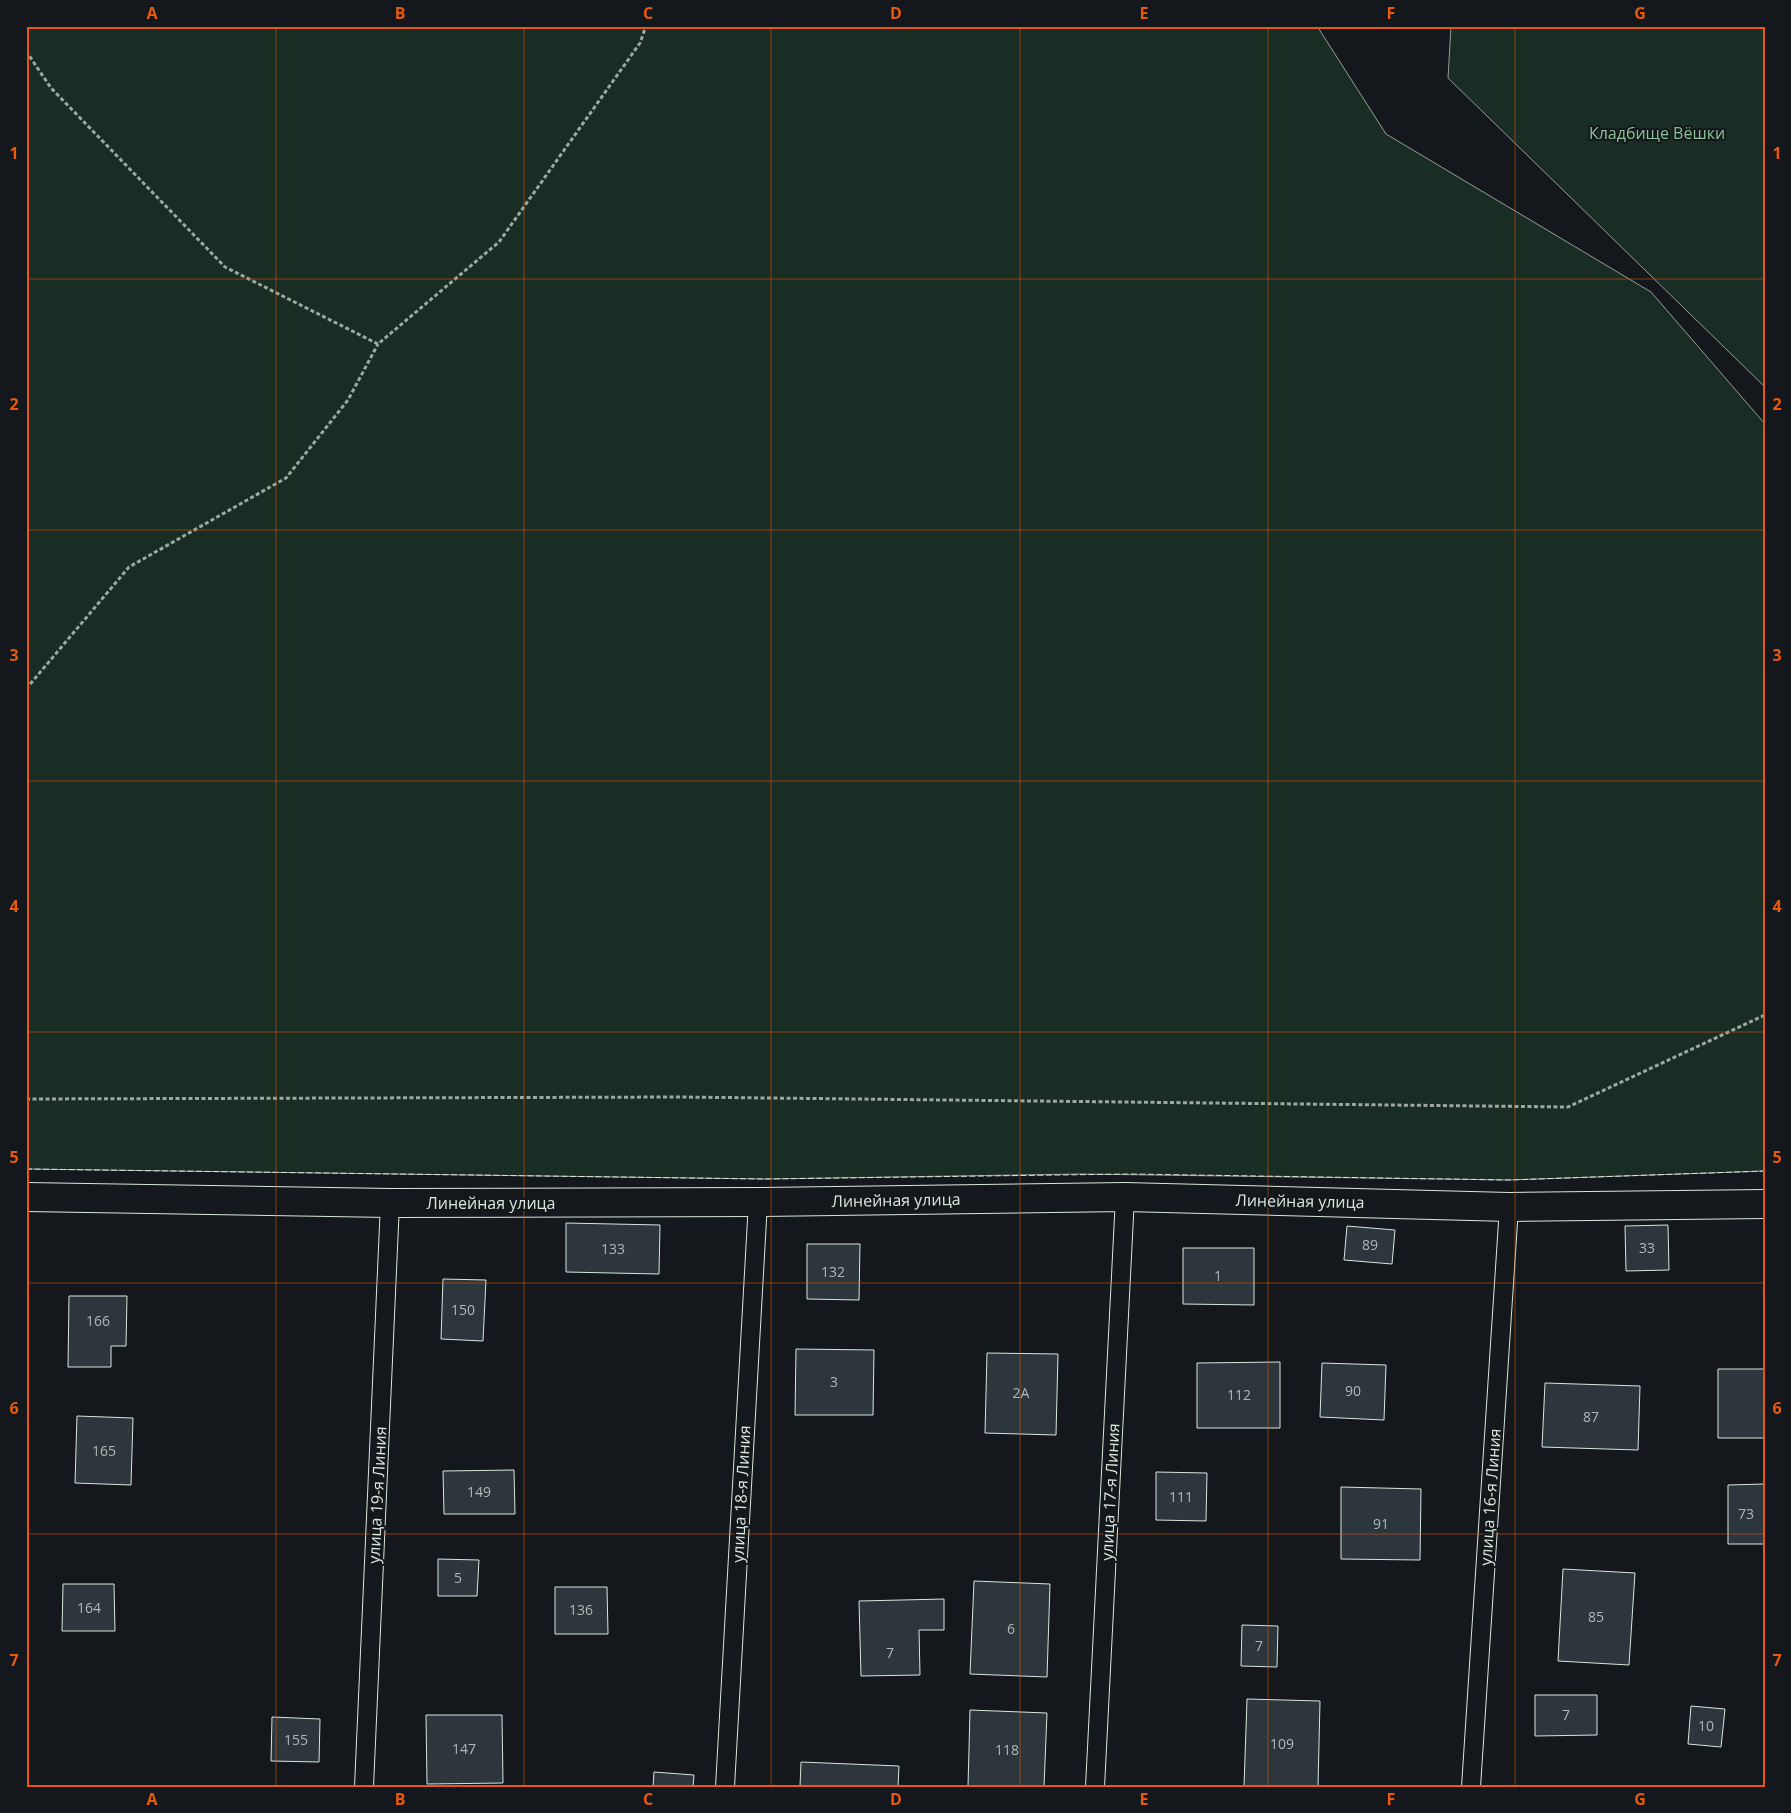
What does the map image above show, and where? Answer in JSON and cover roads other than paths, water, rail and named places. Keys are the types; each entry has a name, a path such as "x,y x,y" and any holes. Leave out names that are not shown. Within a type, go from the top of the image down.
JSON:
{"street":[{"name":"Линейная улица","path":"26,1197 390,1203 758,1202 1125,1197 1509,1207 1765,1204"}],"lane":[{"name":"улица 17-я Линия","path":"1095,1787 1125,1197"},
{"name":"улица 18-я Линия","path":"725,1787 758,1202"},
{"name":"улица 19-я Линия","path":"364,1787 390,1203"},
{"name":"улица 16-я Линия","path":"1472,1787 1509,1207"}],"park label":[{"name":"Кладбище Вёшки","path":"1657,133"}]}
